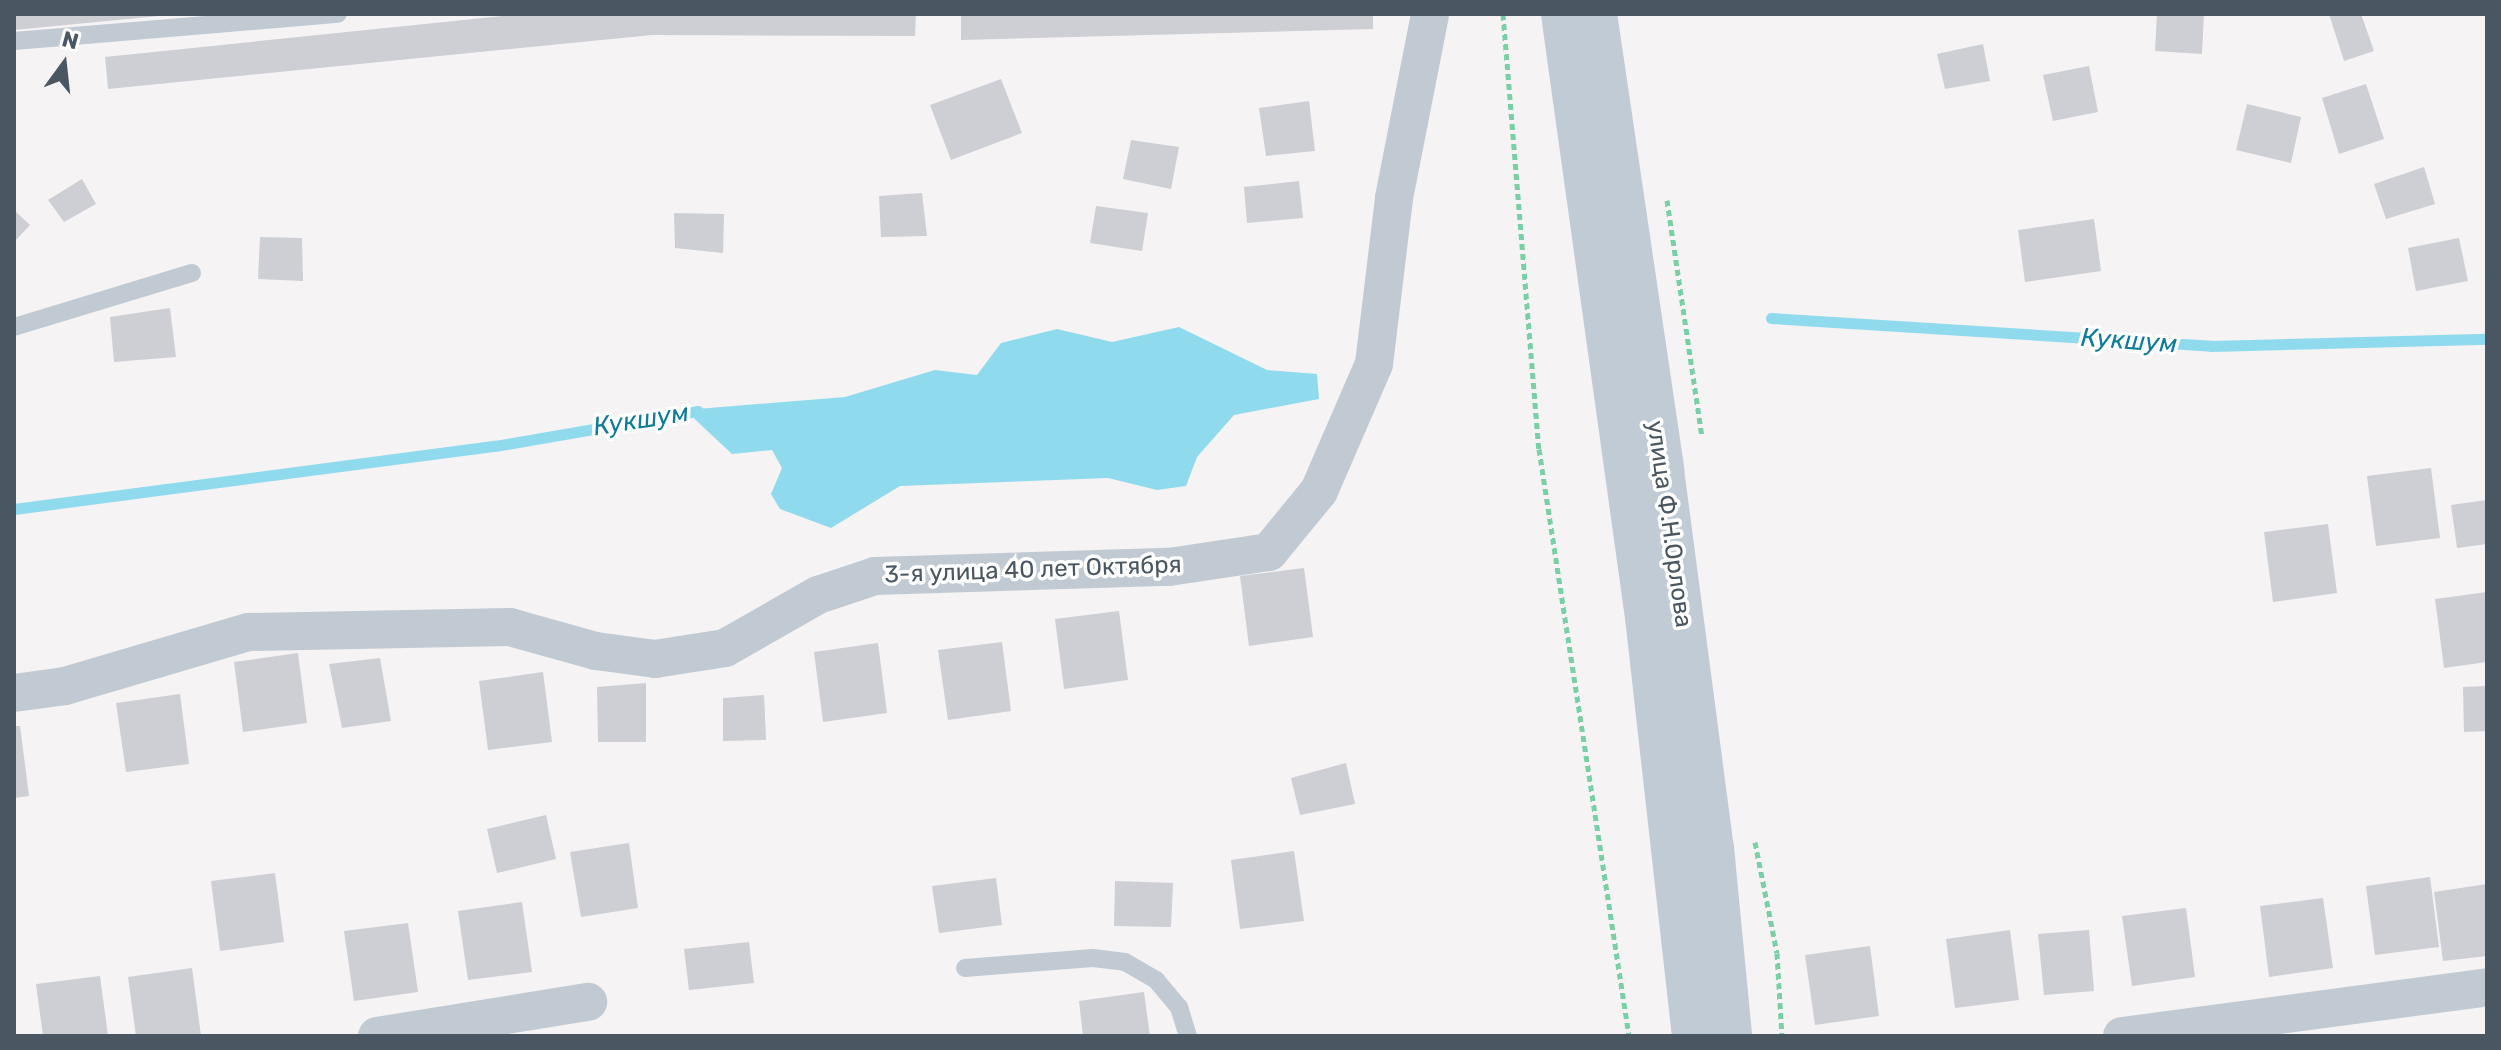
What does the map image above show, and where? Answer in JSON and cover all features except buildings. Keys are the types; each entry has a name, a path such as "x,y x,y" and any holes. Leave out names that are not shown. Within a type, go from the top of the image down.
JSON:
{"main road":[{"name":"улица Ф.Н.Орлова","path":"1563,14 1649,632 1694,1036"},
{"name":"улица Ф.Н.Орлова","path":"1595,14 1667,502 1730,1036"}],"street":[{"name":"3-я улица 40 лет Октября","path":"14,693 65,686 248,632 510,627 596,651 655,659 725,648 818,595 875,576 1169,567 1269,552 1319,491 1374,364 1394,198 1430,14"},
{"path":"2122,1036 2180,1032 2487,987"},
{"path":"377,1036 588,1002"}],"lane":[{"path":"14,41 338,14"},
{"path":"14,327 192,273"},
{"path":"965,968 1093,958 1125,962 1156,980 1179,1007 1188,1036"}],"path":[{"path":"1503,14 1539,449 1629,1036"}],"water":[{"path":"1179,327 1267,370 1317,374 1319,399 1234,415 1197,457 1186,486 1157,490 1108,478 900,486 831,528 780,509 771,494 782,468 772,450 732,454 685,410 845,397 935,370 977,375 1001,343 1057,329 1112,342"}],"waterway":[{"name":"Кукшум","path":"1771,318 2211,346 2487,339"},
{"name":"Кукшум","path":"14,509 495,446 698,411"}]}
